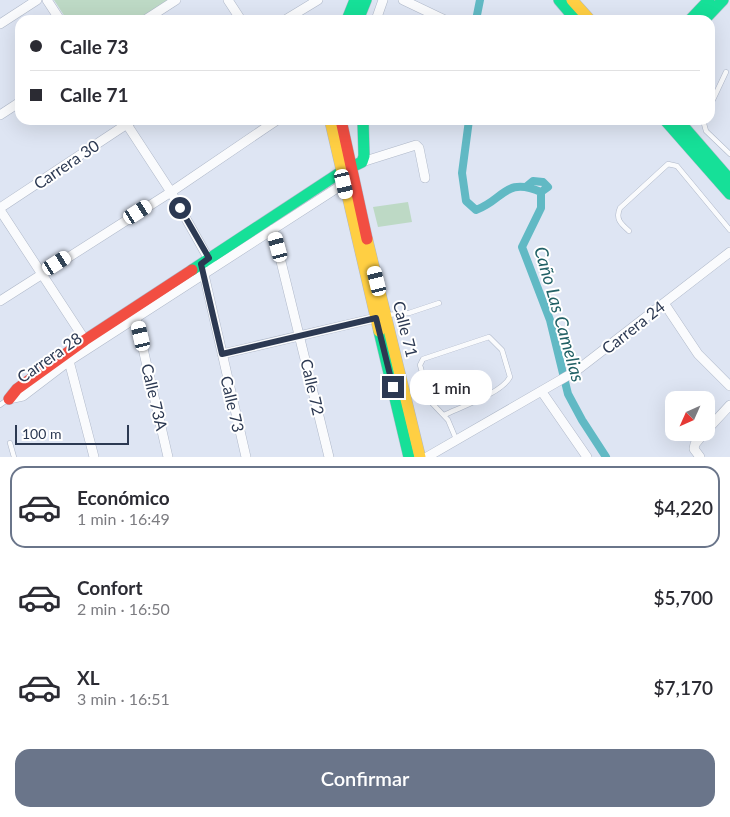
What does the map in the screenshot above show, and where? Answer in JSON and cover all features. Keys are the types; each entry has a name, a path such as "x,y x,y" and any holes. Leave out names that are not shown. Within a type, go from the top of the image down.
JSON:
{"main road":[{"path":"349,15 355,0"},
{"path":"360,15 366,0"},
{"path":"559,0 572,15"},
{"path":"572,0 586,15"},
{"path":"695,15 709,0"},
{"path":"709,15 724,0"},
{"name":"Calle 71","path":"332,125 347,175 381,316 420,457"},
{"name":"Calle 71","path":"342,125 347,175"},
{"path":"347,175 362,162 364,156 363,125"},
{"path":"669,125 730,194"},
{"path":"682,125 730,180"},
{"name":"Carrera 28","path":"4,402 17,389 85,340 135,313 347,175"},
{"name":"Calle 71","path":"381,316 409,457"}],"street":[{"path":"0,24 37,0"},
{"path":"47,0 57,15"},
{"path":"153,15 176,0"},
{"path":"228,0 238,15"},
{"path":"293,15 318,0"},
{"path":"378,15 382,0"},
{"path":"403,0 434,15"},
{"path":"0,115 15,105"},
{"name":"Carrera 30","path":"0,209 122,125"},
{"name":"Calle 73","path":"130,125 171,192 207,266 222,354 246,457"},
{"path":"0,301 41,273 171,192 270,125"},
{"path":"362,162 416,145 419,148 425,178"},
{"name":"Carrera 28","path":"207,266 273,229 347,175"},
{"path":"0,209 85,340"},
{"name":"Calle 72","path":"273,229 329,457"},
{"name":"Carrera 24","path":"427,457 576,371 730,252"},
{"path":"664,303 698,354 730,386"},
{"name":"Carrera 28","path":"4,402 23,396 135,313"},
{"name":"Calle 73A","path":"135,313 168,457"},
{"path":"222,354 381,316"},
{"path":"70,361 94,457"},
{"path":"542,392 587,457"},
{"path":"715,422 730,405"},
{"path":"697,441 694,444 694,449 700,457"}],"lane":[{"path":"715,95 726,72"},
{"path":"704,125 706,131 730,154"},
{"path":"629,231 618,221 617,214 620,208 668,164 677,166 730,230"},
{"path":"381,316 409,313 439,303"},
{"path":"444,415 484,397 507,383 510,377 502,350 489,337 423,359 421,362 421,369 430,401 444,415 457,440"},
{"path":"10,443 14,457"}],"green space":[{"path":"54,0 171,0 146,15 64,15"},
{"path":"408,202 412,222 378,227 373,207"}],"waterway":[{"name":"Caño Las Camelias","path":"477,15 480,0"},
{"name":"Caño Las Camelias","path":"468,125 462,173 466,201 476,210 512,188 529,188 541,192 541,208 522,247 550,320 568,394 606,457"},
{"path":"527,186 533,181 543,182 548,187 541,192"}],"traffic: fast":[{"path":"349,15 355,0"},
{"path":"360,15 366,0"},
{"path":"559,0 572,15"},
{"path":"695,15 709,0"},
{"path":"709,15 723,0"},
{"path":"192,270 341,172 362,162 364,156 363,125"},
{"path":"669,125 730,194"},
{"path":"682,125 730,180"},
{"path":"379,331 409,457"}],"traffic: slow":[{"path":"572,0 586,15"},
{"path":"331,125 379,331"},
{"path":"367,239 420,457"}],"traffic: jam":[{"path":"342,125 367,239"},
{"path":"9,399 17,389 85,340 192,270"}],"route":[{"path":"180,208 209,258 201,264 222,354 376,318 393,387"}]}
